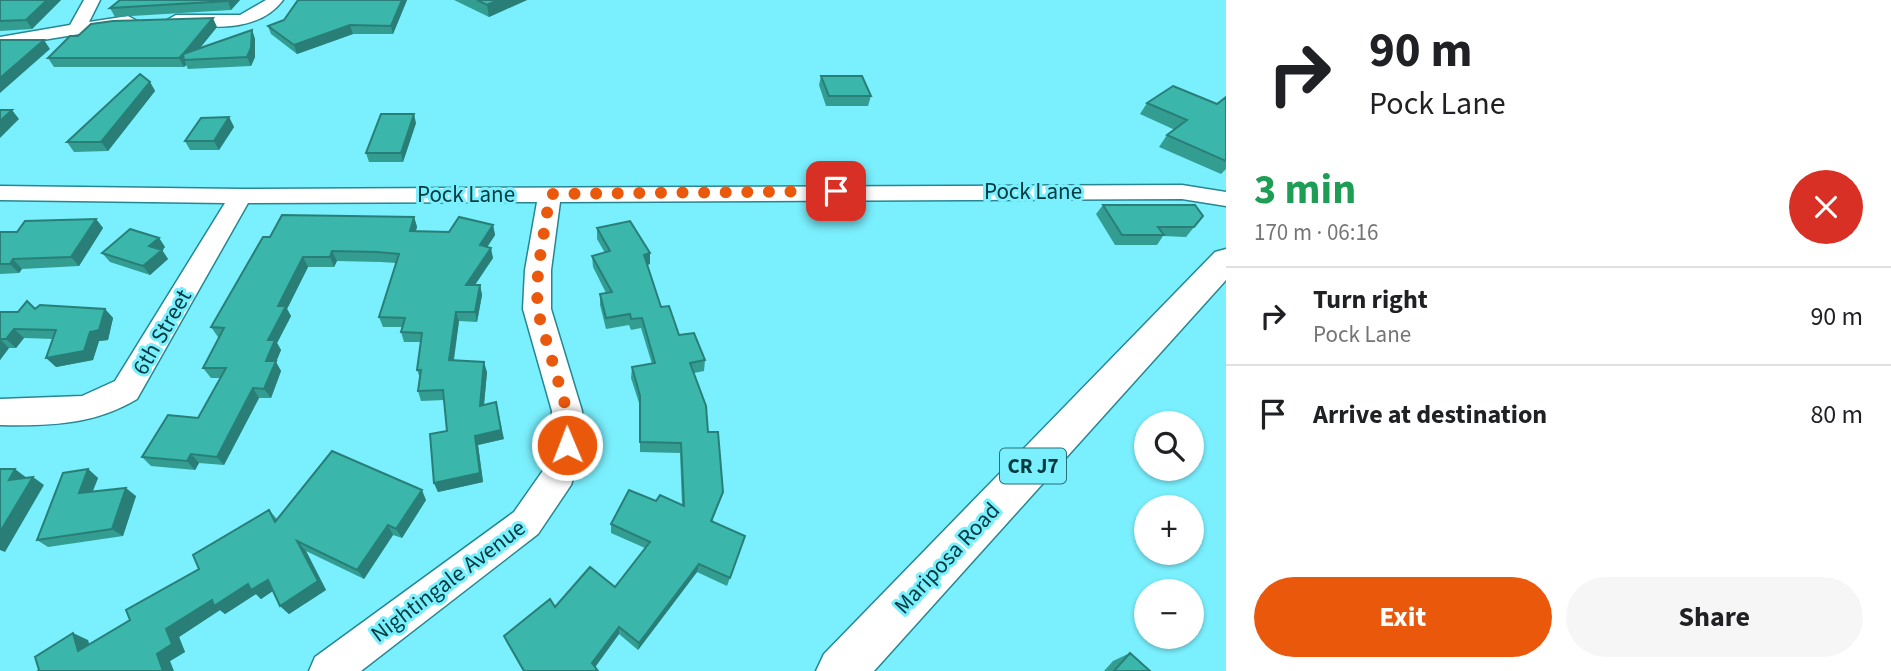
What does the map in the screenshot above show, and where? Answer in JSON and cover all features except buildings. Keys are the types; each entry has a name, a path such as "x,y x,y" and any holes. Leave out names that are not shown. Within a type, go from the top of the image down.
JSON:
{"main road":[{"name":"Mariposa Road","path":"841,671 1226,260"}],"street":[{"path":"78,27 92,0"},
{"path":"0,42 78,27 154,20 228,21 256,16 275,0"},
{"name":"Pock Lane","path":"0,192 241,196 1182,192 1226,199"},
{"name":"Nightingale Avenue","path":"329,671 526,523 559,475 567,445 567,411 537,309 538,270 550,194"},
{"name":"6th Street","path":"0,412 69,412 102,405 127,390 241,196"}],"route":[{"path":"567,445 567,411 546,348 537,309 538,270 550,194 836,191"}]}
